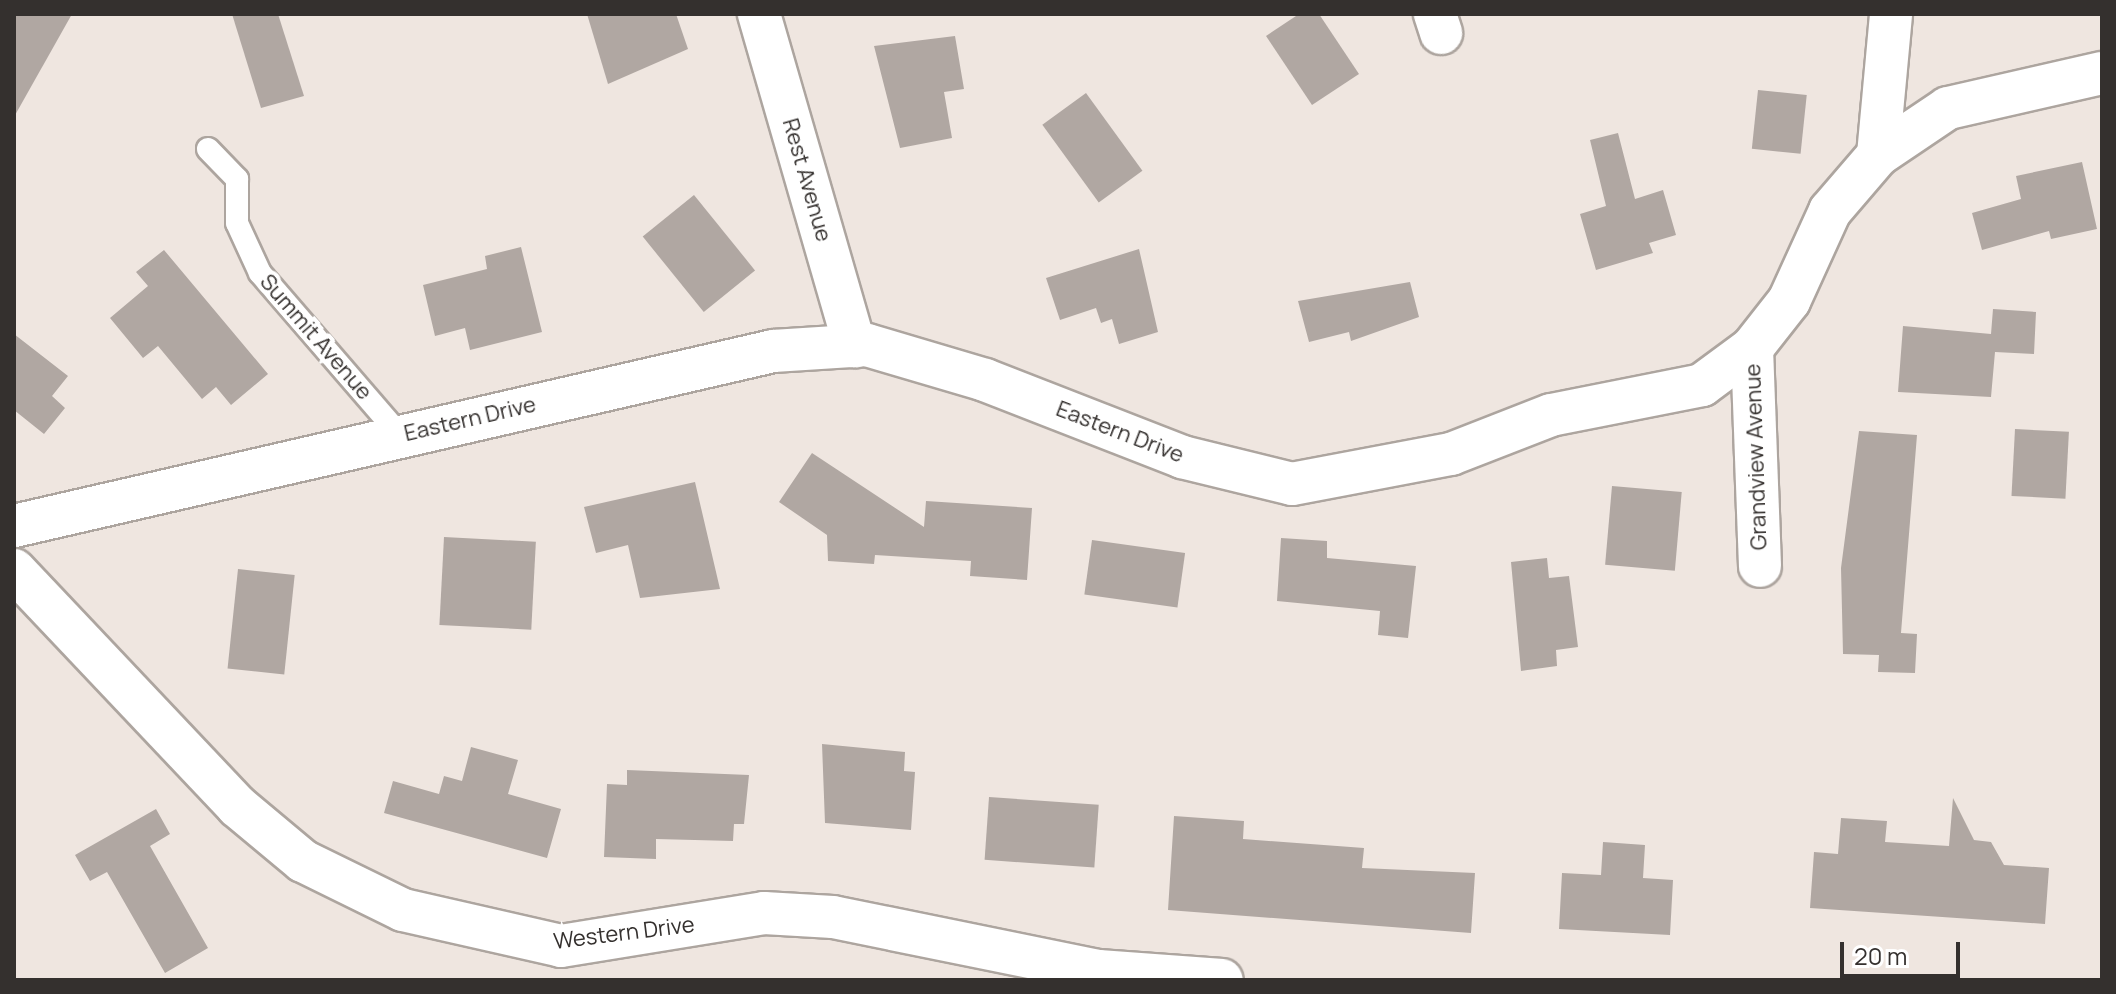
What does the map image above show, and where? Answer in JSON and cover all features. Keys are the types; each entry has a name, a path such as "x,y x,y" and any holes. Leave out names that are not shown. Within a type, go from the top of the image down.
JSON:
{"street":[{"name":"Rest Avenue","path":"759,14 855,346"},
{"path":"1878,155 1891,14"},
{"name":"Eastern Drive","path":"14,526 773,351 855,346 985,380 1182,457 1292,484 1451,454 1551,415 1702,385 1752,348 1789,301 1830,211 1878,155 1948,108 2102,73"},
{"name":"Grandview Avenue","path":"1752,348 1760,566"},
{"name":"Western Drive","path":"14,570 237,806 303,861 403,910 561,946 764,913 833,917 1099,971 1222,980"}],"lane":[{"name":"Summit Avenue","path":"208,149 237,179 237,223 260,273 400,435"}],"building":[{"path":"14,14 72,14 14,117"},
{"path":"232,14 278,14 304,96 261,108"},
{"path":"587,14 676,14 688,49 608,84"},
{"path":"1299,14 1319,14 1359,74 1312,105 1266,36"},
{"path":"955,36 964,89 944,92 952,138 900,148 874,46"},
{"path":"1758,90 1807,95 1801,154 1752,149"},
{"path":"1086,93 1142,171 1099,202 1042,125"},
{"path":"1618,133 1635,199 1663,190 1676,235 1649,243 1653,253 1596,270 1580,214 1606,206 1590,140"},
{"path":"2082,162 2097,229 2051,239 2049,231 1982,250 1972,213 2021,199 2016,176"},
{"path":"694,195 755,270 704,312 643,237"},
{"path":"521,247 542,332 470,350 465,328 435,336 423,285 487,269 485,256"},
{"path":"1139,249 1158,332 1119,344 1112,319 1101,323 1096,308 1060,320 1046,278"},
{"path":"164,250 268,374 231,405 216,387 202,399 158,346 143,358 110,318 148,286 136,272"},
{"path":"1410,282 1419,317 1351,341 1349,332 1309,342 1298,301"},
{"path":"1993,309 2036,312 2034,354 1995,352 1991,397 1898,392 1903,326 1991,334"},
{"path":"14,334 68,376 52,396 65,408 44,434 14,410"},
{"path":"2015,429 2069,432 2065,499 2011,496"},
{"path":"1859,431 1917,435 1901,633 1917,634 1915,673 1878,672 1879,655 1843,654 1841,568"},
{"path":"812,453 924,527 926,501 1032,508 1027,580 970,576 971,561 875,555 874,564 828,561 827,535 779,502"},
{"path":"695,482 720,589 640,598 628,545 596,553 584,507"},
{"path":"1612,486 1682,492 1675,571 1605,565"},
{"path":"444,537 536,542 531,630 439,625"},
{"path":"1281,538 1327,541 1327,558 1416,566 1408,638 1378,635 1380,611 1277,601"},
{"path":"1092,540 1185,553 1177,608 1084,594"},
{"path":"1547,558 1549,578 1569,576 1578,647 1556,650 1557,666 1521,671 1511,562"},
{"path":"238,569 295,575 284,674 228,668"},
{"path":"822,744 905,752 904,771 915,772 911,830 825,823"},
{"path":"471,747 518,760 508,794 561,809 547,858 384,813 393,781 439,794 444,776 462,781"},
{"path":"627,770 749,775 744,824 734,824 733,841 656,839 656,859 604,857 607,784 627,785"},
{"path":"989,797 1099,805 1094,868 985,860"},
{"path":"1953,798 1974,840 1991,842 2004,865 2049,868 2045,924 1810,908 1814,852 1838,854 1841,818 1887,821 1885,842 1949,846"},
{"path":"156,809 170,834 150,846 208,948 165,973 107,872 90,881 75,855"},
{"path":"1174,816 1244,821 1243,839 1364,848 1362,868 1475,873 1471,933 1168,910"},
{"path":"1603,842 1645,845 1643,878 1673,880 1670,935 1559,929 1562,873 1601,875"}]}
